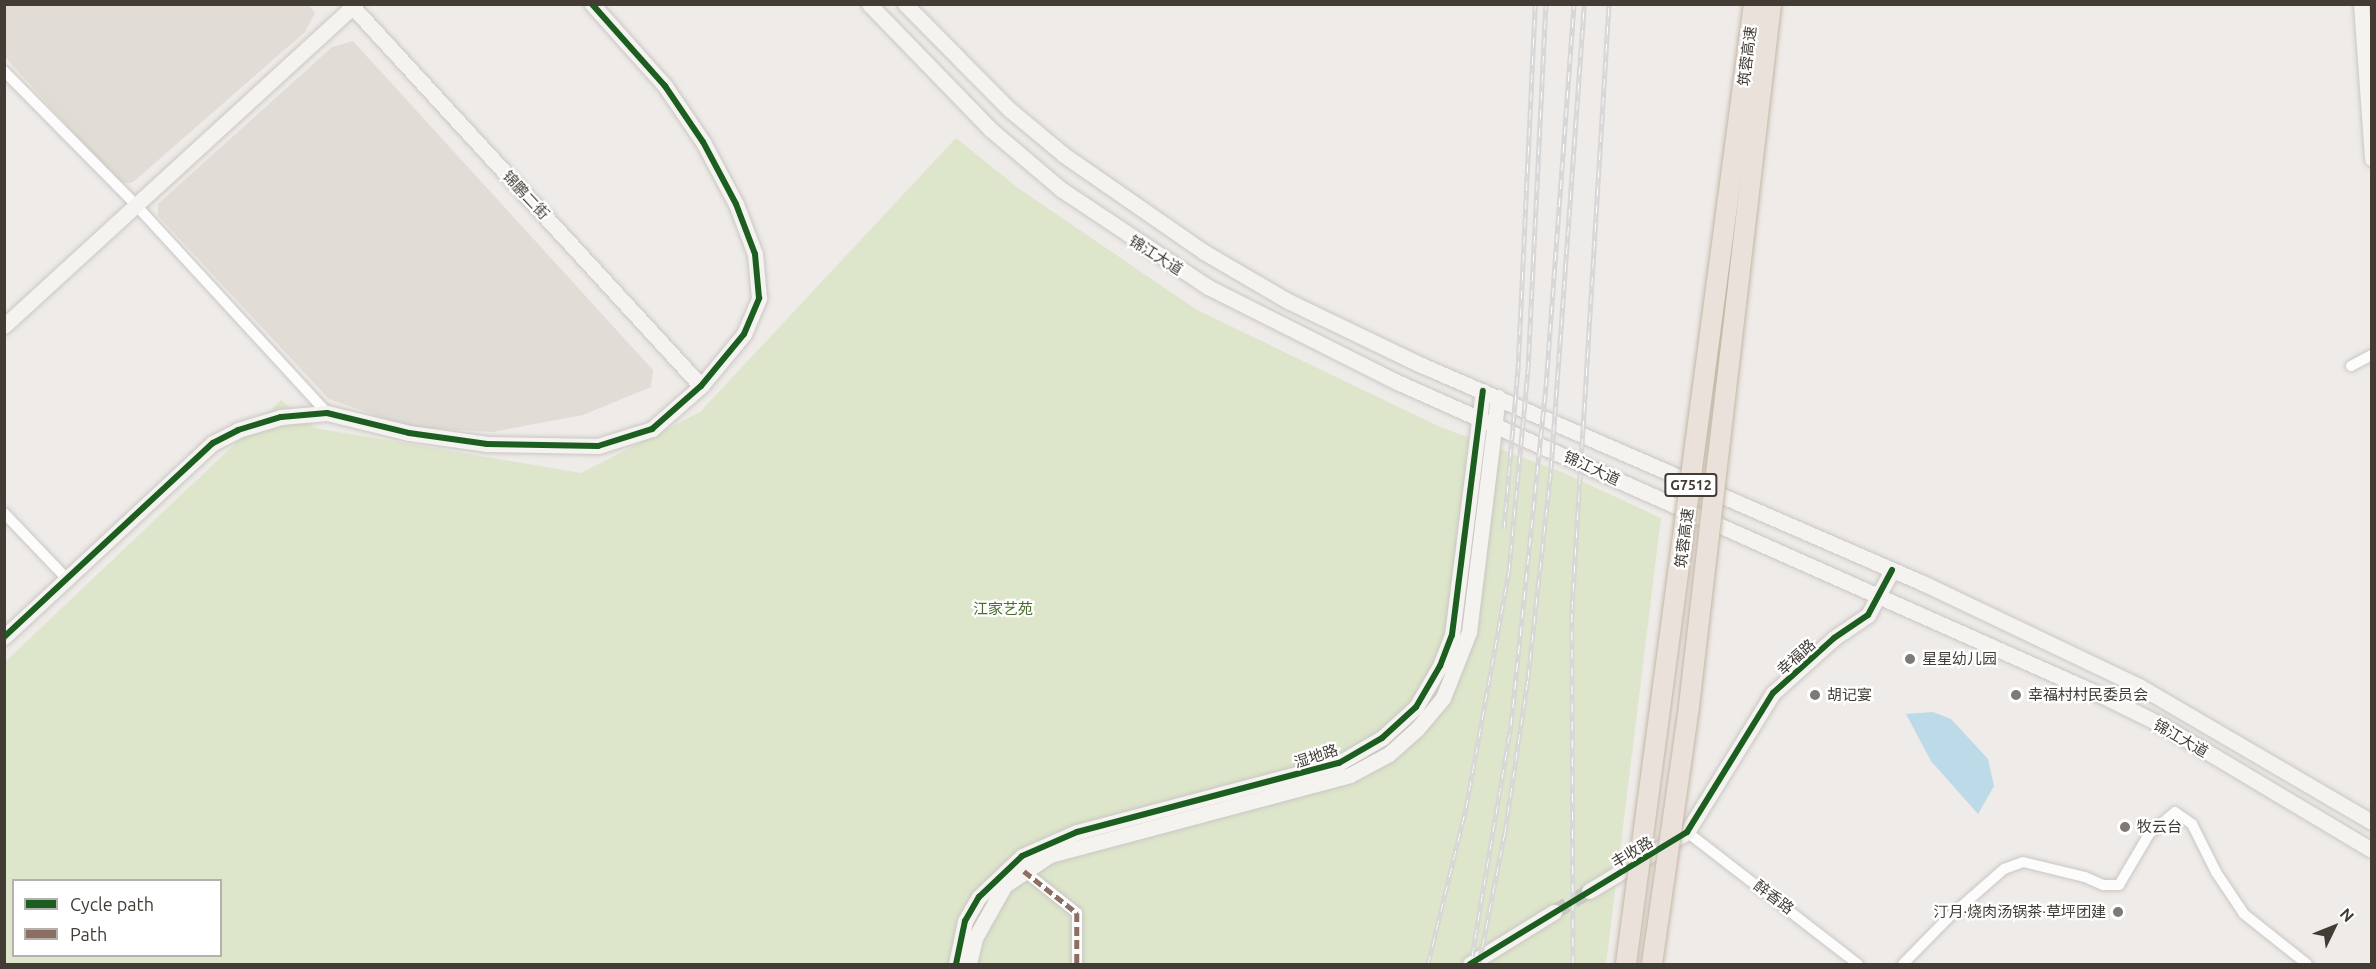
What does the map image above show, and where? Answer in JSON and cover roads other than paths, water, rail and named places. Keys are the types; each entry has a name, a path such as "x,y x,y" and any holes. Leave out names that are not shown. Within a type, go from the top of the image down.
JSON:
{"highway":[{"name":"筑蓉高速","path":"1626,964 1754,4"},
{"name":"筑蓉高速","path":"1652,964 1689,706 1771,4"}],"street":[{"path":"4,637 213,443 238,430 281,417 327,413 410,433 487,444 598,446 652,429 701,386 744,334 751,318 759,298 755,254 736,204 703,142 665,87 592,4"},
{"name":"锦江大道","path":"869,4 990,129 1062,190 1124,235 1284,329 1878,594 2162,725 2372,850"},
{"name":"锦江大道","path":"905,4 1010,110 1064,155 1185,239 1288,301 1490,394 1892,570 2186,710 2372,822"},
{"path":"2361,4 2372,159"},
{"path":"2371,4 2372,38"},
{"path":"4,326 134,203 353,5"},
{"name":"锦鹏二街","path":"353,5 701,386"},
{"path":"4,71 134,203 327,413"},
{"path":"2351,366 2372,355"},
{"name":"湿地路","path":"956,964 965,921 979,897 1022,867 1050,855 1249,795 1348,758 1382,738 1416,707 1452,635 1490,394"},
{"path":"4,513 67,579"},
{"name":"幸福路","path":"1687,832 1773,693 1834,638 1868,615 1892,570"},
{"path":"1903,964 2004,869 2023,862 2085,876 2103,885 2119,885 2149,834 2175,812 2192,824 2216,872 2244,914 2307,964"},
{"name":"丰收路","path":"1589,891 1687,832"},
{"name":"醉香路","path":"1687,832 1858,964"},
{"path":"1022,867 1077,913 1077,964"},
{"name":"湿地路","path":"969,964 975,938 989,909 1005,885 1022,867"},
{"path":"1470,964 1554,912"}],"water":[{"path":"1933,712 1951,719 1988,759 1994,786 1978,814 1931,761 1906,714"}],"tunnel":[{"path":"1554,912 1589,891"}],"railway":[{"path":"1504,529 1518,370 1535,4"},
{"path":"1428,964 1466,808 1509,571 1528,370 1546,4"},
{"path":"1472,956 1511,725 1546,386 1574,4"},
{"path":"1479,964 1505,832 1528,678 1551,469 1584,4"},
{"path":"1573,964 1572,609 1609,4"}],"place":[{"name":"星星幼儿园","path":"1910,659"},
{"name":"胡记宴","path":"1815,695"},
{"name":"幸福村村民委员会","path":"2016,695"},
{"name":"牧云台","path":"2125,827"},
{"name":"汀月·烧肉汤锅茶·草坪团建","path":"2118,912"}],"park label":[{"name":"江家艺苑","path":"1003,609"}]}
